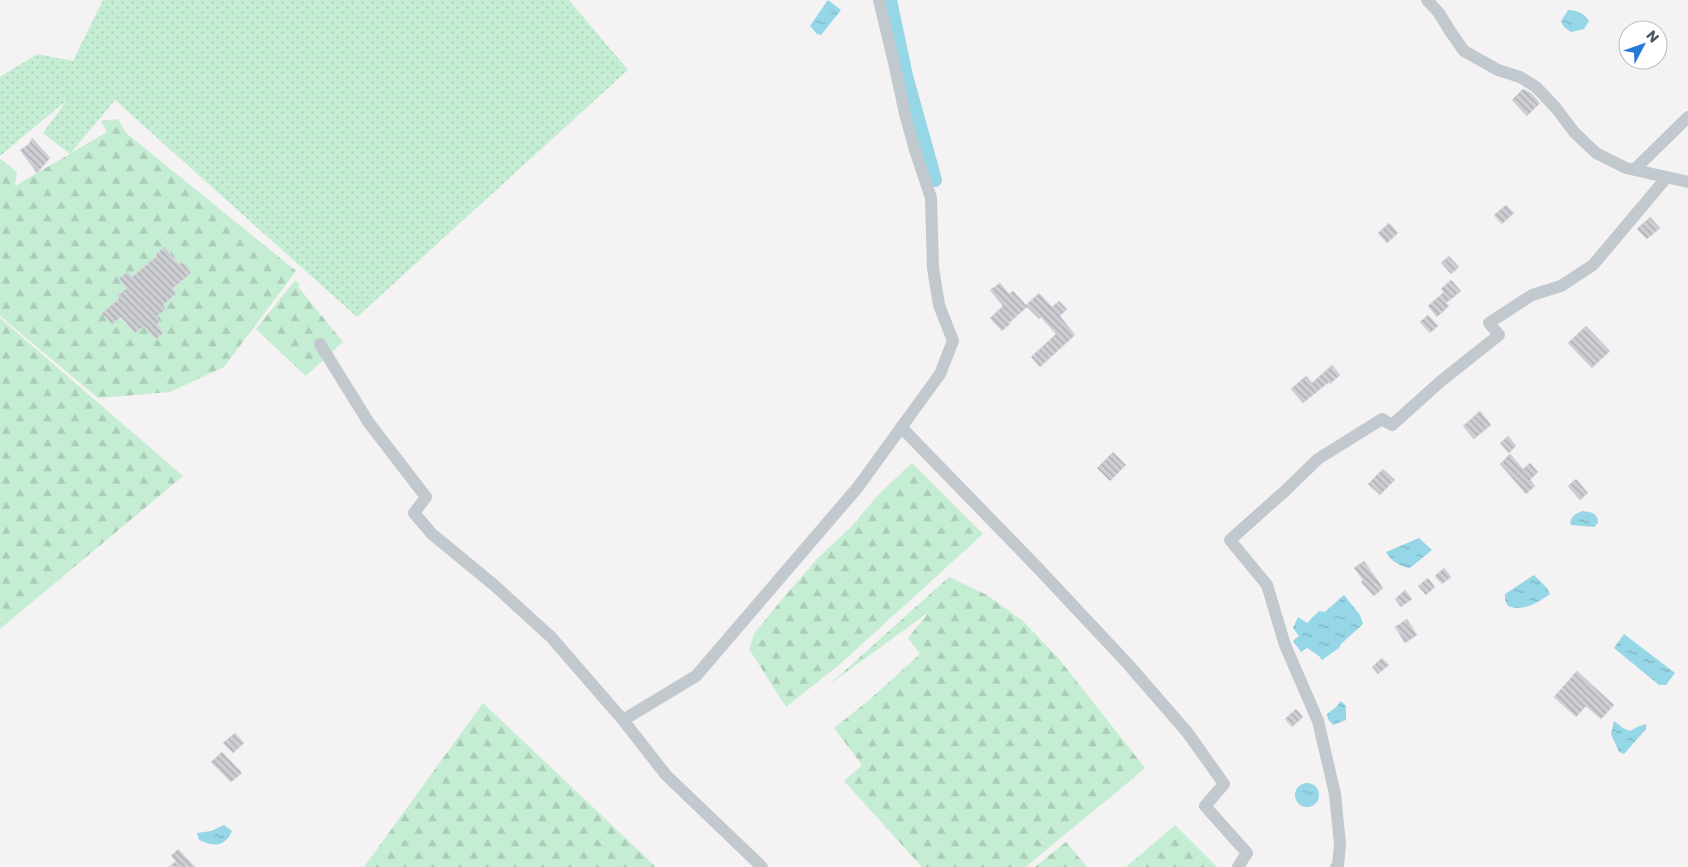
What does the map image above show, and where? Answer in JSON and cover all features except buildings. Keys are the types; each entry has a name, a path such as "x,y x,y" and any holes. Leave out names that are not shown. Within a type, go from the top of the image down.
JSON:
{"street":[{"path":"622,720 696,676 858,486 940,374 953,341 939,305 933,268 931,198 905,114 879,0"},
{"path":"1427,0 1439,13 1464,52 1498,70 1520,77 1536,87 1556,108 1574,132 1596,153 1626,168 1688,182"},
{"path":"1635,169 1688,117"},
{"path":"1336,867 1338,866 1340,844 1334,794 1318,721 1284,645 1267,585 1230,540 1318,459 1382,419 1392,425 1441,381 1499,335 1489,323 1532,295 1561,286 1593,265 1667,177"},
{"path":"320,344 370,423 426,497 414,513 432,534 494,585 551,637 666,775 762,867"},
{"path":"901,427 1037,567 1127,663 1187,732 1224,784 1205,806 1247,854 1238,867"}],"green space":[{"path":"103,0 569,0 628,70 357,317 115,100 70,154 43,133 67,100 0,156 0,77 37,54 73,61"},
{"path":"118,119 126,133 296,271 224,367 170,392 98,398 0,316 0,160 17,172 15,186 107,132 101,121"},
{"path":"296,281 299,283 299,288 343,342 306,376 256,329"},
{"path":"0,318 183,476 0,629"},
{"path":"912,463 983,534 839,665 786,707 749,649 754,634 819,557 853,525 878,495"},
{"path":"949,577 987,595 1023,621 1059,659 1145,768 1026,867 922,867 844,781 862,765 834,728 868,701 920,654 908,638 929,612 830,684"},
{"path":"483,703 656,867 364,867"},
{"path":"1175,825 1217,867 1126,867"},
{"path":"1066,842 1087,867 1035,867"}],"water":[{"path":"828,0 841,10 821,35 817,34 810,26"},
{"path":"1568,10 1585,16 1589,21 1584,29 1571,32 1564,27 1561,21"},
{"path":"1583,511 1597,517 1598,523 1594,527 1571,525 1570,522 1573,516"},
{"path":"1419,538 1432,550 1410,568 1396,563 1386,552"},
{"path":"1534,575 1547,588 1550,594 1524,607 1514,608 1508,606 1505,594"},
{"path":"1344,595 1360,615 1363,624 1339,648 1322,660 1307,648 1301,652 1293,641 1299,636 1293,628 1298,617 1307,623 1319,611 1325,612"},
{"path":"1624,634 1675,673 1666,685 1659,685 1614,648"},
{"path":"1341,701 1346,706 1346,720 1333,725 1328,719 1327,714"},
{"path":"1614,721 1630,731 1646,724 1646,729 1624,754 1619,752 1611,734"},
{"path":"1307,783 1312,784 1318,790 1318,800 1312,806 1307,807 1302,806 1296,800 1295,795 1296,790 1302,784"},
{"path":"224,825 232,831 222,843 210,844 199,840 197,833 211,831"}],"waterway":[{"path":"890,0 906,76 935,180"}]}
